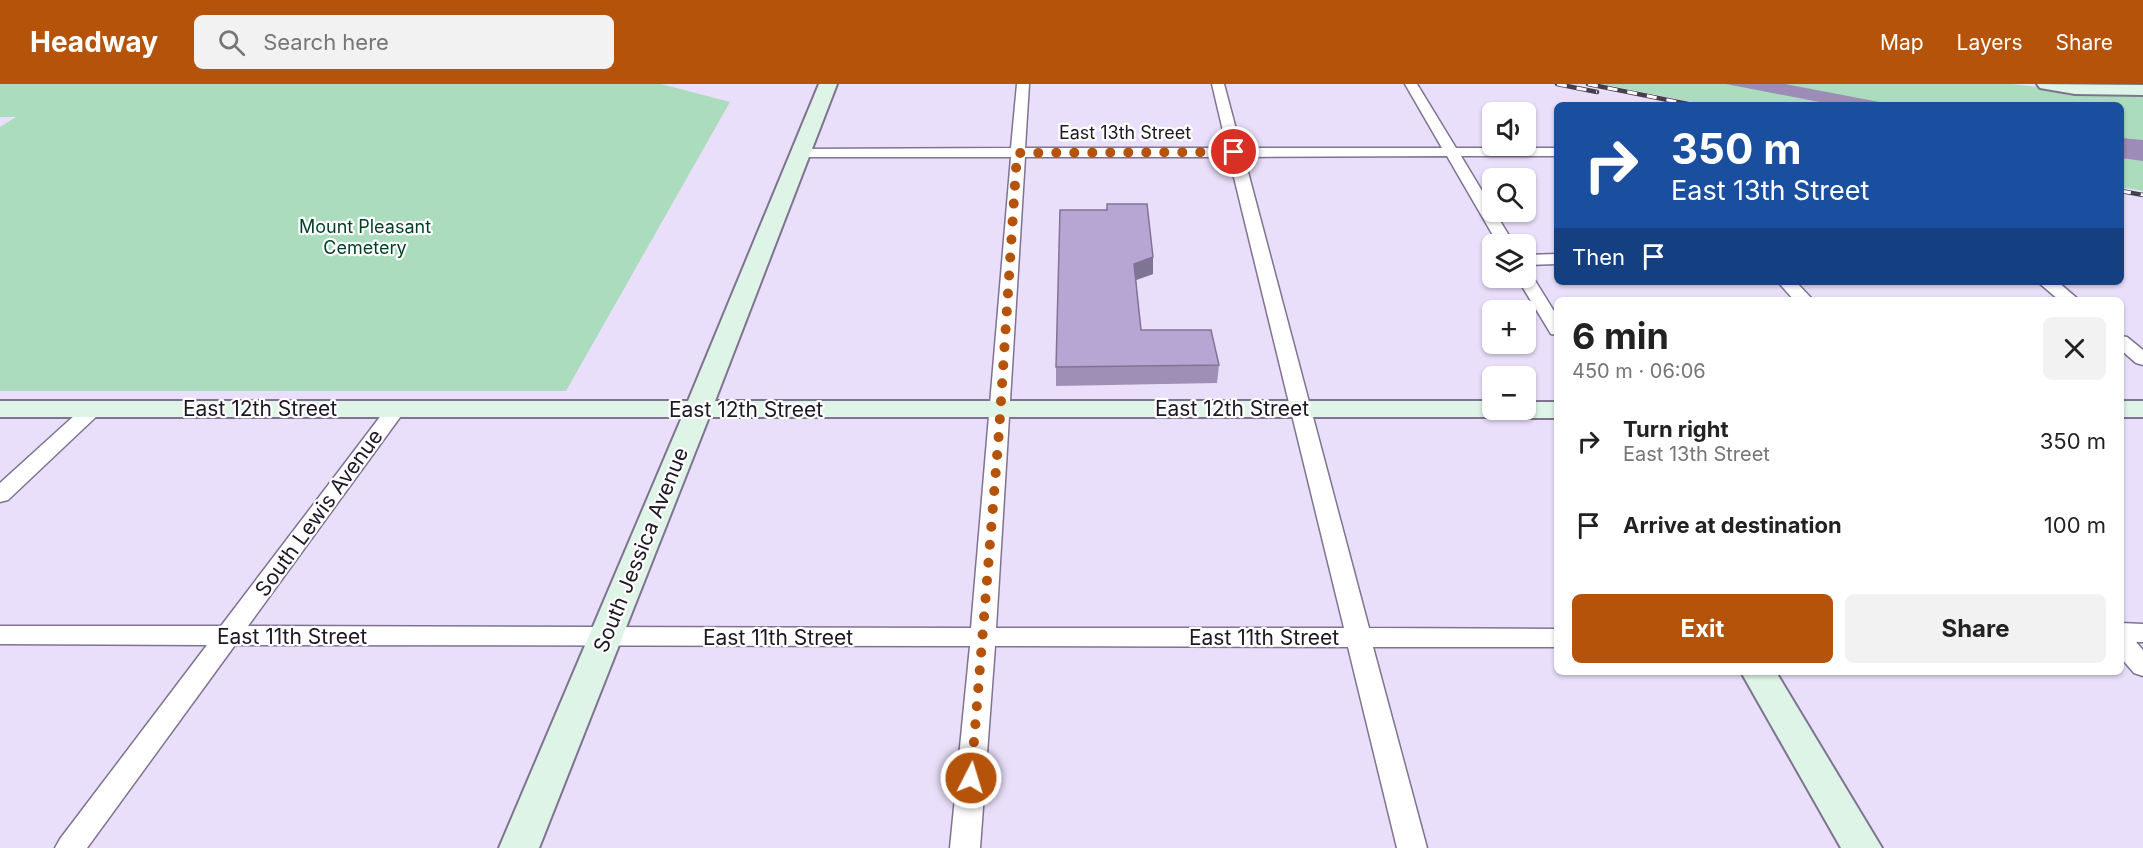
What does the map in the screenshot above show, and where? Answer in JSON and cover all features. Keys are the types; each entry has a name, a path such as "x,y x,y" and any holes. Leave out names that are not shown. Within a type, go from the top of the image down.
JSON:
{"street":[{"name":"South Jessica Avenue","path":"519,848 699,410 828,84"},
{"path":"965,848 983,638 1023,84"},
{"path":"1218,84 1412,848"},
{"path":"1411,84 1500,234"},
{"path":"2046,84 2075,89 2143,90"},
{"path":"2056,84 2143,85"},
{"name":"East 13th Street","path":"801,153 1554,152"},
{"path":"1536,260 1554,260"},
{"path":"1791,285 1801,297"},
{"path":"2052,285 2066,297"},
{"path":"1532,288 1554,325"},
{"path":"2124,343 2143,358"},
{"name":"East 12th Street","path":"0,409 1482,410"},
{"path":"0,495 93,409"},
{"name":"South Lewis Avenue","path":"70,848 396,409"},
{"path":"2124,409 2143,409"},
{"path":"1536,410 1554,410"},
{"path":"2124,633 2143,633"},
{"name":"East 11th Street","path":"0,635 1554,638"},
{"path":"2124,645 2143,666"},
{"path":"1760,675 1862,848"}],"green space":[{"name":"Mount Pleasant Cemetery","path":"0,84 661,84 730,102 566,391 0,391 0,127 16,117 0,117"},
{"path":"1602,84 2012,84 2084,92 2143,92 2143,191 2124,188 2124,102 1692,102"}],"shaded area":[{"path":"1726,84 1785,84 1879,102 1819,102"},
{"path":"2124,138 2143,140 2143,161 2124,158"}],"building":[{"path":"1107,204 1147,204 1153,257 1134,264 1141,330 1211,330 1219,365 1056,367 1060,210 1107,210"}],"railway":[{"path":"1557,84 1597,92"},
{"path":"1588,84 1678,102"},
{"path":"2124,192 2143,195"}],"route":[{"path":"971,778 999,432 1017,153 1234,152"}]}
